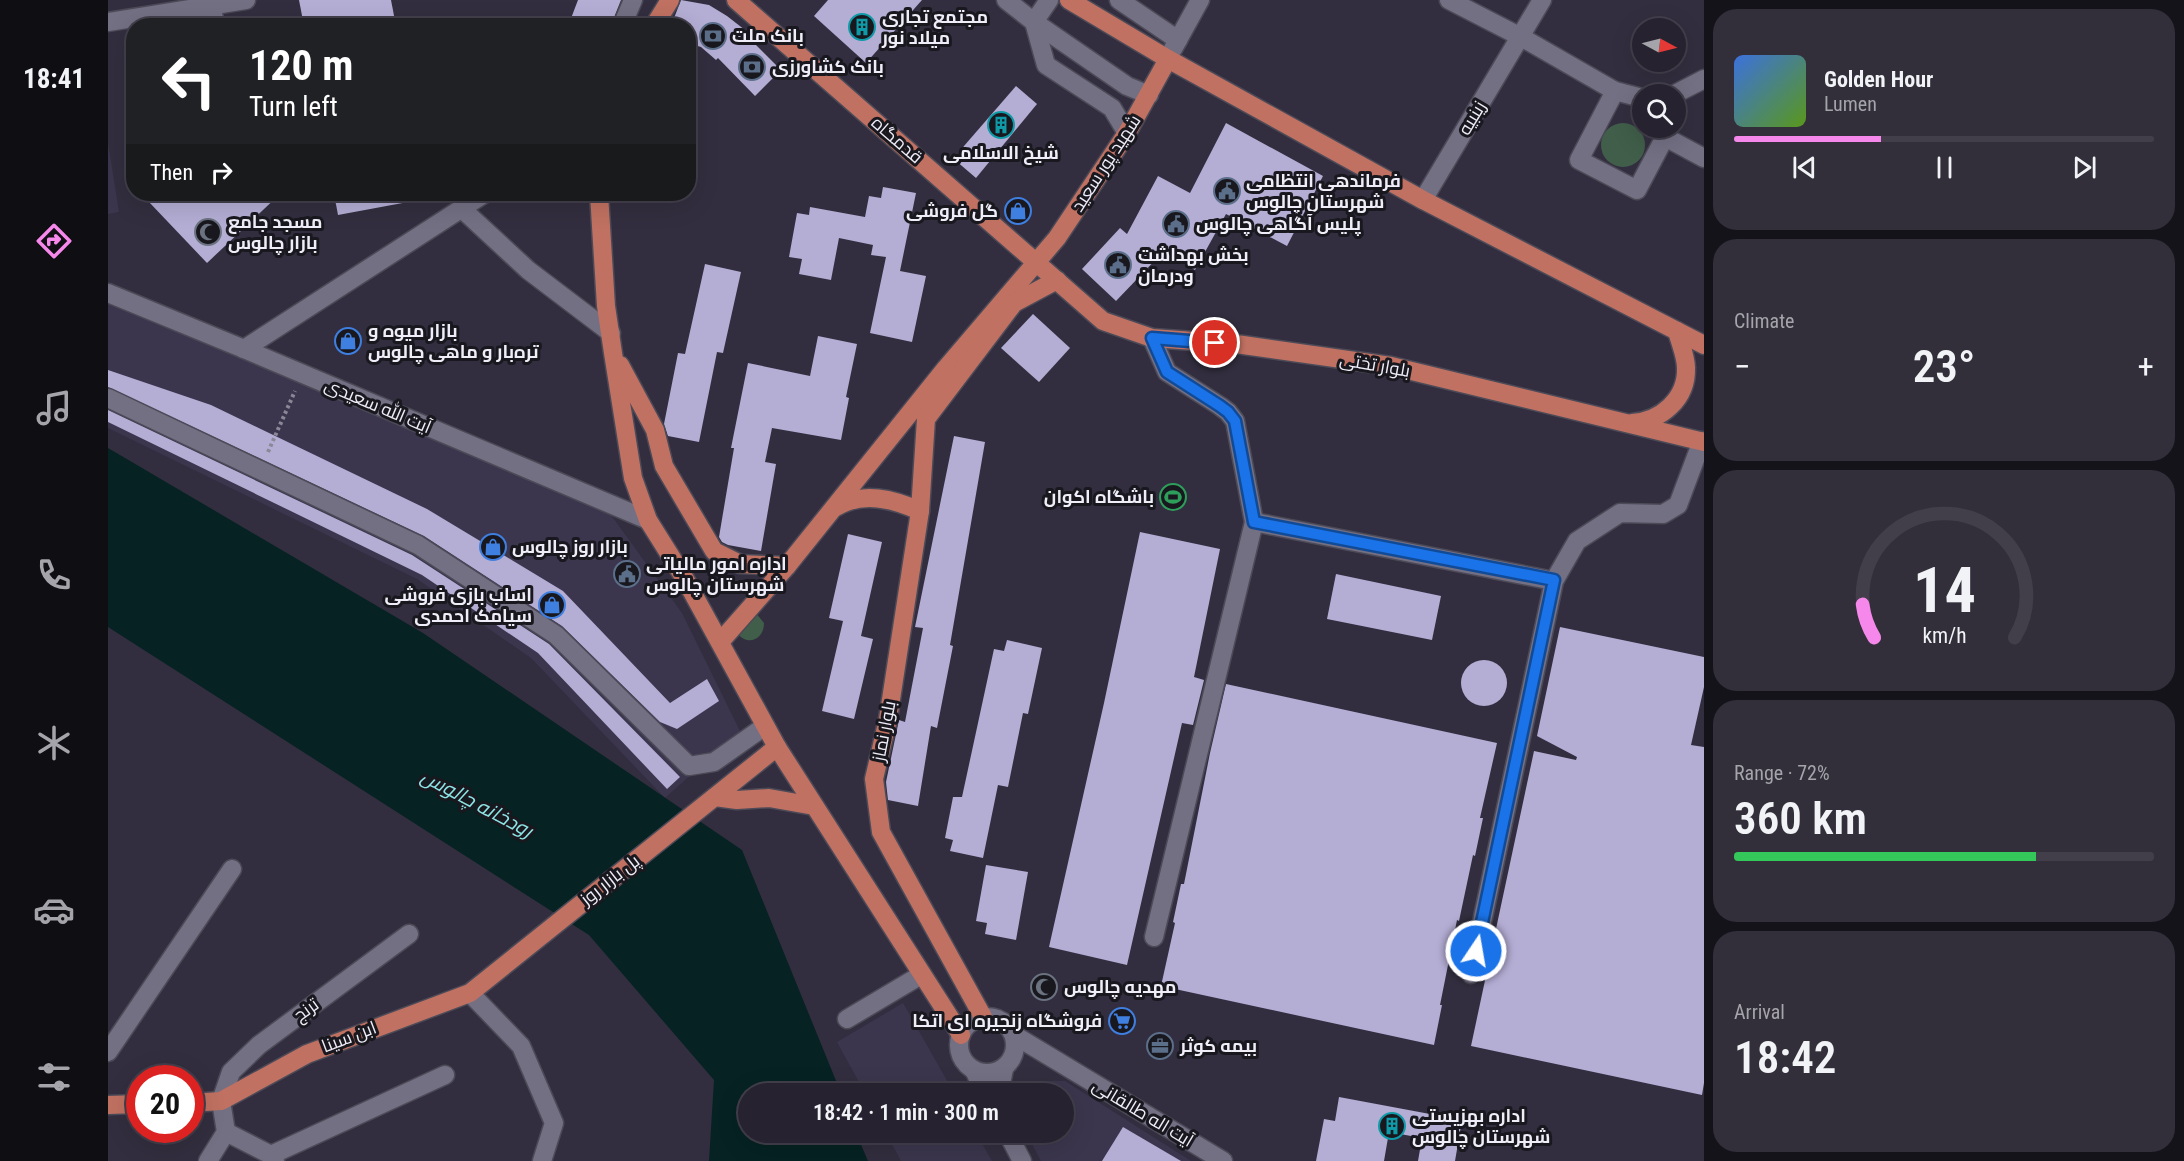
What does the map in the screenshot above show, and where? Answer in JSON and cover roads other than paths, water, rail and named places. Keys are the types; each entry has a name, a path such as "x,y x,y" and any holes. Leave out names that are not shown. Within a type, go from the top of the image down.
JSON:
{"main road":[{"path":"659,18 670,0"},
{"name":"قدمگاه","path":"736,0 1057,280"},
{"path":"1079,3 1168,59 1423,200 1704,345"},
{"name":"شهید پور سعید","path":"720,642 787,566 946,368 1057,238 1127,133 1168,59"},
{"path":"599,201 606,306 613,353 633,478 648,520 685,579 777,747 961,1035"},
{"name":"بلوار تختی","path":"1057,280 1103,321 1152,338 1236,344 1390,366 1703,442"},
{"name":"بلوار نماز","path":"983,1017 881,832 874,779 888,719 920,511 926,419 1014,303 1057,280"},
{"path":"1626,423 1644,422 1661,415 1675,403 1683,387 1686,368 1677,331"},
{"path":"613,353 655,430 664,466 714,552 740,564 787,566"},
{"path":"832,509 854,499 877,498 920,511"},
{"path":"714,797 777,747"},
{"path":"714,797 737,800 769,798 814,806"},
{"name":"پل بازار روز","path":"505,963 714,797"},
{"name":"ابن سینا","path":"204,1102 221,1101 307,1054 470,993 505,963"},
{"path":"108,1105 126,1104"}],"street":[{"path":"130,18 212,3 246,0"},
{"path":"625,18 633,0"},
{"path":"1006,0 1127,86 1149,95"},
{"path":"1049,0 1034,22 1046,65 1112,108 1127,133"},
{"path":"1119,0 1178,40"},
{"path":"1168,59 1200,0"},
{"path":"1449,0 1521,37 1615,91 1632,95"},
{"name":"زینبیه","path":"1423,200 1542,0"},
{"path":"212,3 214,18"},
{"path":"108,22 126,19"},
{"path":"1686,89 1704,80"},
{"path":"1615,91 1579,159 1637,190 1662,138"},
{"path":"1674,138 1704,158"},
{"path":"244,349 472,201"},
{"path":"461,208 528,270 611,333"},
{"name":"آیت الله سعیدی","path":"108,293 648,520"},
{"path":"1152,338 1167,372 1220,406 1235,421 1254,522 1154,937"},
{"path":"108,398 418,545 556,635 689,766 714,762 765,726"},
{"path":"1471,974 1554,580 1576,541 1620,513 1663,514 1678,505 1703,442"},
{"path":"1254,522 1554,580"},
{"path":"108,1052 232,869"},
{"name":"ترنج","path":"221,1101 231,1072 259,1045 409,934"},
{"path":"847,1019 921,975"},
{"path":"470,993 521,1046 540,1090 554,1123 542,1161"},
{"path":"974,1070 986,1074 995,1073 1007,1065 1015,1054 1014,1035 1002,1021 993,1017 983,1017 970,1023 961,1035 959,1052 963,1060 974,1070 980,1083"},
{"name":"آیت اله طالقانی","path":"1014,1035 1223,1161"},
{"path":"1007,1065 1031,1061 1063,1065"},
{"path":"1002,1083 1007,1065"},
{"path":"226,1132 273,1158 446,1075"},
{"path":"208,1161 226,1132 221,1101"},
{"path":"1013,1143 1022,1161"}],"water":[{"name":"رودخانه چالوس","path":"108,448 423,633 742,850 837,1083 738,1083 738,1143 860,1143 868,1161 709,1161 714,1080 589,935 108,627"}],"place":[{"name":"مجتمع تجاری میلاد نور","path":"862,27"},
{"name":"بانک ملت","path":"713,36"},
{"name":"بانک کشاورزی","path":"752,67"},
{"name":"شیخ الاسلامی","path":"1001,125"},
{"name":"فرماندهی انتظامی شهرستان چالوس","path":"1227,191"},
{"name":"گل فروشی","path":"1018,211"},
{"name":"پلیس آگاهی چالوس","path":"1176,224"},
{"name":"مسجد جامع بازار چالوس","path":"208,232"},
{"name":"بخش بهداشت ودرمان","path":"1118,265"},
{"name":"بازار میوه و تره‌بار و ماهی چالوس","path":"348,341"},
{"name":"باشگاه اکوان","path":"1173,497"},
{"name":"بازار روز چالوس","path":"493,547"},
{"name":"اداره امور مالیاتی شهرستان چالوس","path":"627,574"},
{"name":"اساب بازی فروشی سیامک احمدی","path":"552,605"},
{"name":"مهدیه چالوس","path":"1044,987"},
{"name":"فروشگاه زنجیره ای اتکا","path":"1122,1021"},
{"name":"بیمه کوثر","path":"1160,1046"},
{"name":"اداره بهزیستی شهرستان چالوس","path":"1392,1126"}]}
